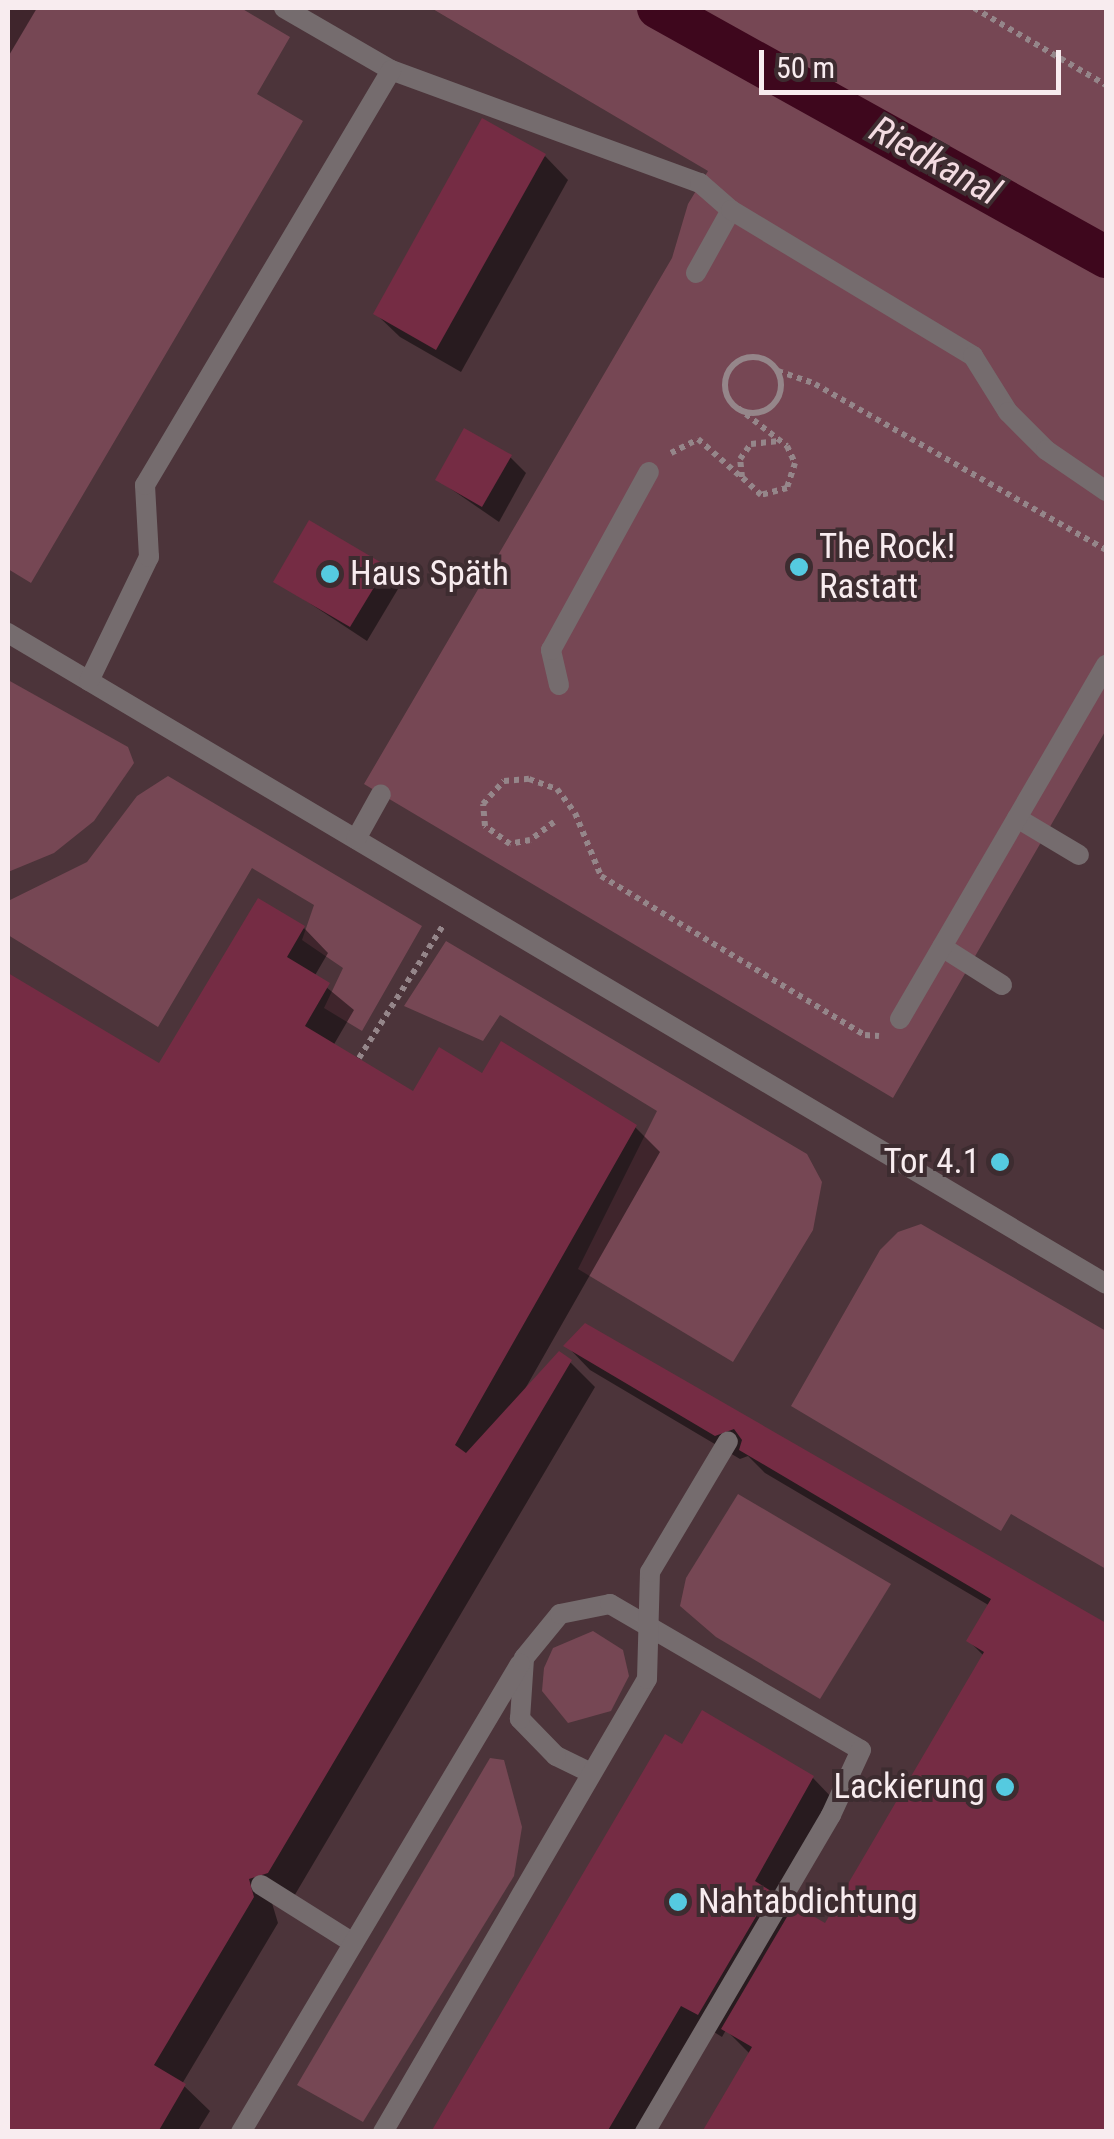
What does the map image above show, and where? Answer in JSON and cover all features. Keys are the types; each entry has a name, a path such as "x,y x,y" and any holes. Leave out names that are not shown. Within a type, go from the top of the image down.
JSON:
{"lane":[{"path":"284,8 391,70 700,183 731,210 973,356 1008,412 1046,450 1106,491"},
{"path":"89,681 149,556 145,484 391,70"},
{"path":"696,273 731,210"},
{"path":"559,685 551,650 649,472"},
{"path":"8,633 1106,1284"},
{"path":"900,1018 1106,665"},
{"path":"356,840 381,794"},
{"path":"1017,818 1079,854"},
{"path":"942,947 1002,985"},
{"path":"383,2132 646,1679 644,1619 650,1572 728,1441"},
{"path":"241,2132 524,1658 560,1614 610,1604 644,1619 860,1750 831,1815 645,2132"},
{"path":"524,1658 520,1718 556,1756 589,1772"},
{"path":"261,1885 353,1943"}],"path":[{"path":"974,8 1106,85"},
{"path":"649,472 698,439 761,495 786,488 796,463 779,441 738,408 725,386 737,362 764,358 778,372 829,392 1106,550"},
{"path":"738,408 755,413 772,406 781,390 778,372"},
{"path":"742,478 744,451 760,440 779,441"},
{"path":"554,822 530,840 510,844 485,826 482,804 504,781 529,779 557,789 575,813 601,876 865,1035 881,1036 900,1018"},
{"path":"359,1058 459,900"}],"shaded area":[{"path":"8,8 431,8 1106,404 1106,2131 8,2132"},
{"path":"241,8 290,37 257,94 303,121 31,583 8,569 8,9"},
{"name":"The Rock! Rastatt","path":"431,8 1106,8 1106,730 893,1098 364,784 672,258 688,204 708,171"},
{"path":"8,680 128,747 134,763 94,821 54,853 8,872"},
{"path":"168,776 422,926 362,1031 324,1008 343,968 302,940 314,905 252,868 158,1027 8,935 8,901 87,862 137,796"},
{"path":"446,941 807,1154 822,1182 813,1230 733,1362 578,1269 657,1111 500,1015 483,1041 404,1006"},
{"path":"921,1224 1106,1331 1106,1569 1011,1514 1001,1531 791,1406 880,1250 898,1232"},
{"path":"738,1494 891,1584 820,1699 716,1637 680,1606 686,1578"},
{"path":"593,1631 623,1650 629,1676 611,1711 568,1723 542,1691 544,1668 553,1648"},
{"path":"490,1758 504,1760 522,1827 514,1876 363,2122 297,2085"}],"building":[{"path":"482,118 546,154 436,350 373,314"},
{"path":"464,428 512,455 482,507 435,480"},
{"name":"Haus Späth","path":"309,520 387,566 350,627 273,582"},
{"path":"258,898 305,926 287,957 330,983 305,1026 413,1091 439,1047 482,1073 501,1041 637,1125 455,1445 466,1453 559,1351 572,1360 268,1873 249,1879 254,1897 154,2065 186,2084 158,2132 8,2132 8,973 159,1063"},
{"name":"Lackierung","path":"585,1323 1106,1623 1106,2132 702,2132 752,2047 721,2029 794,1905 825,1923 984,1652 966,1641 991,1599 739,1450 742,1440 734,1429 715,1436 563,1346"},
{"name":"Nahtabdichtung","path":"702,1710 814,1776 755,1881 771,1891 698,2015 681,2006 607,2132 431,2132 665,1734 682,1744"}],"waterway":[{"name":"Riedkanal","path":"658,8 1106,257"}],"place":[{"name":"The Rock! Rastatt","path":"799,567"},
{"name":"Haus Späth","path":"330,574"},
{"name":"Tor 4.1","path":"1000,1162"},
{"name":"Lackierung","path":"1005,1787"},
{"name":"Nahtabdichtung","path":"678,1902"}]}
